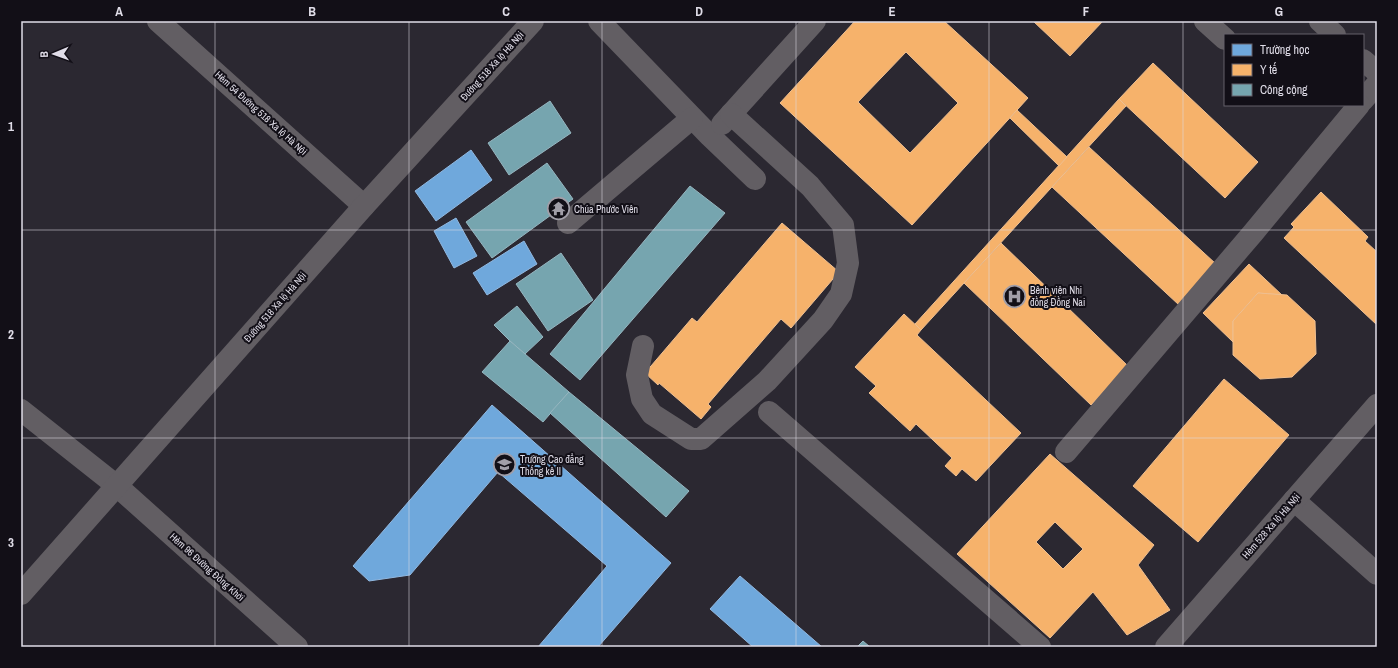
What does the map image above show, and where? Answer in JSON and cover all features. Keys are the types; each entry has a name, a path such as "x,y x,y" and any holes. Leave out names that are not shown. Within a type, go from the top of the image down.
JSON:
{"street":[{"name":"Hẻm 54 Đường 518 Xa lộ Hà Nội","path":"158,21 364,206"},
{"name":"Đường 518 Xa lộ Hà Nội","path":"21,594 364,206 532,21"},
{"path":"599,21 692,118 755,179"},
{"path":"710,136 816,21"},
{"path":"1205,21 1224,38"},
{"path":"1320,21 1334,34"},
{"path":"1364,61 1377,72"},
{"path":"1364,99 1377,84"},
{"path":"1066,452 1243,245 1358,106"},
{"path":"643,346 637,375 642,399 652,414 691,439 701,439 767,381 823,320 841,294 848,262 843,225 810,186 731,114"},
{"path":"568,223 692,118"},
{"name":"Hẻm 528 Xa lộ Hà Nội","path":"1166,647 1377,405"},
{"name":"Hẻm 96 Đường Đồng Khởi","path":"21,410 117,486 297,647"},
{"path":"769,412 1040,647"},
{"path":"1294,500 1377,574"}],"building: Trường học":[{"path":"471,150 492,180 436,221 415,191"},
{"path":"456,218 477,256 454,268 434,231"},
{"path":"524,241 537,264 487,295 473,273"},
{"path":"492,405 671,563 598,647 538,647 607,566 498,472 410,575 369,581 353,566"},
{"path":"740,576 822,647 753,647 710,609"}],"building: Y tế":[{"path":"855,21 944,21 1028,98 912,225 780,103","holes":["906,52 958,103 910,153 858,102"]},
{"path":"1033,21 1103,21 1070,56"},
{"path":"1153,63 1258,162 1225,198 1119,99"},
{"path":"1119,99 1126,106 921,330 915,324"},
{"path":"1017,110 1067,157 1059,166 1010,118"},
{"path":"1089,147 1216,264 1179,305 1052,187"},
{"path":"1321,192 1368,237 1365,241 1377,252 1377,325 1284,238 1294,227 1291,224"},
{"path":"782,223 839,272 791,328 781,319 708,404 711,407 701,419 645,373 692,318 697,322"},
{"path":"1001,243 1128,366 1091,405 964,283"},
{"path":"1249,264 1282,295 1258,293 1233,321 1233,342 1203,313"},
{"path":"1258,293 1287,295 1315,321 1316,354 1292,377 1260,379 1233,355 1233,321"},
{"path":"904,314 921,330 917,335 1021,433 976,481 962,469 956,476 945,466 952,458 916,424 910,431 869,393 876,386 855,367"},
{"path":"1224,379 1289,435 1198,542 1133,486"},
{"path":"1050,454 1154,545 1138,565 1170,610 1127,635 1093,592 1050,638 957,554","holes":["1055,522 1083,549 1063,569 1036,542"]}],"building: Công cộng":[{"path":"550,101 571,133 509,175 488,143"},
{"path":"547,163 573,199 492,258 466,222"},
{"path":"690,186 725,213 580,380 550,354"},
{"path":"561,253 593,300 548,331 516,284"},
{"path":"517,306 543,337 525,354 494,325"},
{"path":"510,341 569,392 543,422 482,372"},
{"path":"569,392 689,491 666,517 550,413"},
{"path":"863,641 870,647 857,647"}],"place":[{"name":"Chúa Phước Viên","path":"558,209"},
{"name":"Bệnh viện Nhi đồng Đồng Nai","path":"1015,296"},
{"name":"Trường Cao đẳng Thống kê II","path":"505,465"}]}
